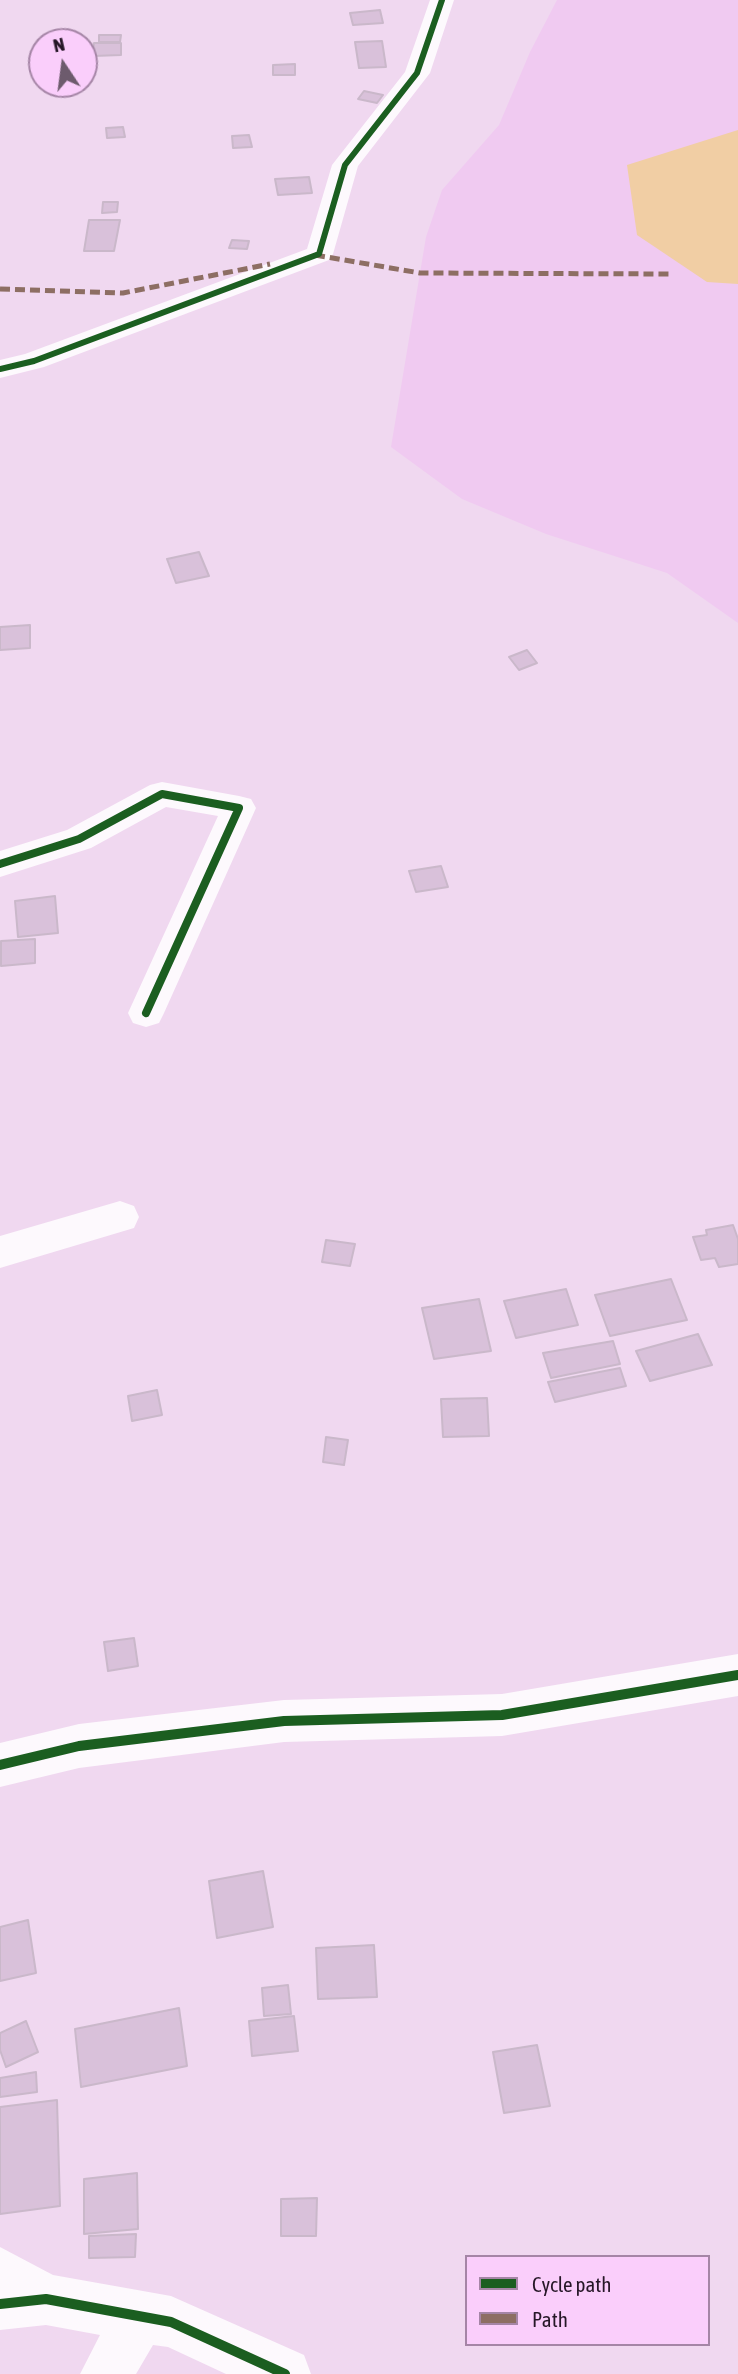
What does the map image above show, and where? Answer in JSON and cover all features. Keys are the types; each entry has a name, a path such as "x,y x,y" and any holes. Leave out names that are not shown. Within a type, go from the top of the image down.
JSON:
{"street":[{"path":"0,369 34,361 319,254 345,165 417,73 442,0"},
{"path":"0,864 79,839 162,794 239,808 146,1013"},
{"path":"0,1252 120,1217"},
{"path":"0,1765 79,1746 284,1721 502,1715 738,1675"},
{"path":"0,2273 23,2302 171,2322 285,2374"},
{"path":"106,2374 141,2316"}],"shaded area":[{"path":"557,0 738,0 738,623 667,573 546,534 462,499 391,447 426,237 442,190 499,125 530,52"},
{"path":"738,130 738,284 707,282 637,235 627,165"}],"building":[{"path":"380,10 383,23 353,25 350,13"},
{"path":"99,35 121,35 120,42 99,42"},
{"path":"382,41 386,67 359,68 355,42"},
{"path":"98,43 121,43 121,55 98,56"},
{"path":"295,64 295,75 273,75 273,65"},
{"path":"364,91 383,95 377,103 358,99"},
{"path":"123,127 125,137 107,138 106,128"},
{"path":"249,135 252,147 233,148 232,136"},
{"path":"309,177 312,193 278,195 275,179"},
{"path":"103,202 118,202 117,212 102,213"},
{"path":"89,220 120,220 114,251 84,251"},
{"path":"232,240 249,241 247,249 229,248"},
{"path":"199,552 209,576 176,583 167,559"},
{"path":"30,625 30,648 0,650 0,627"},
{"path":"527,650 537,663 519,670 509,657"},
{"path":"441,866 448,887 416,892 409,871"},
{"path":"55,896 58,933 18,937 15,901"},
{"path":"35,939 35,963 1,966 1,941"},
{"path":"733,1225 738,1239 738,1264 719,1267 715,1258 701,1260 693,1237 707,1235 706,1230"},
{"path":"326,1240 355,1244 350,1266 322,1262"},
{"path":"671,1279 687,1320 610,1336 595,1295"},
{"path":"566,1289 578,1325 516,1338 504,1301"},
{"path":"479,1299 491,1351 434,1359 422,1308"},
{"path":"698,1334 712,1365 650,1381 636,1351"},
{"path":"613,1341 620,1364 551,1378 543,1353"},
{"path":"620,1368 626,1386 555,1402 548,1382"},
{"path":"157,1390 162,1415 132,1421 128,1396"},
{"path":"487,1398 489,1436 443,1437 441,1399"},
{"path":"326,1437 348,1440 344,1465 323,1462"},
{"path":"134,1638 138,1666 108,1671 104,1642"},
{"path":"263,1871 273,1927 217,1938 209,1881"},
{"path":"28,1920 36,1973 0,1981 0,1927"},
{"path":"374,1945 377,1997 318,1999 316,1948"},
{"path":"288,1985 291,2014 264,2016 262,1988"},
{"path":"179,2008 187,2066 81,2087 75,2029"},
{"path":"294,2016 298,2051 252,2056 249,2021"},
{"path":"26,2021 38,2052 6,2067 0,2050 0,2033"},
{"path":"537,2045 550,2106 504,2113 493,2052"},
{"path":"36,2072 37,2092 0,2097 0,2078"},
{"path":"57,2100 60,2206 0,2214 0,2107"},
{"path":"137,2173 138,2229 84,2234 84,2179"},
{"path":"317,2198 316,2236 281,2236 281,2199"},
{"path":"136,2234 135,2257 89,2258 89,2236"}],"marked path":[{"path":"315,255 420,273 672,274"},
{"path":"0,289 123,293 270,264"}],"cycle path":[{"path":"0,369 34,361 319,254 345,165 417,73 442,0"},
{"path":"0,864 79,839 162,794 239,808 146,1013"},
{"path":"0,1765 79,1746 284,1721 502,1715 738,1675"},
{"path":"0,2304 46,2299 171,2322 285,2374"}]}
